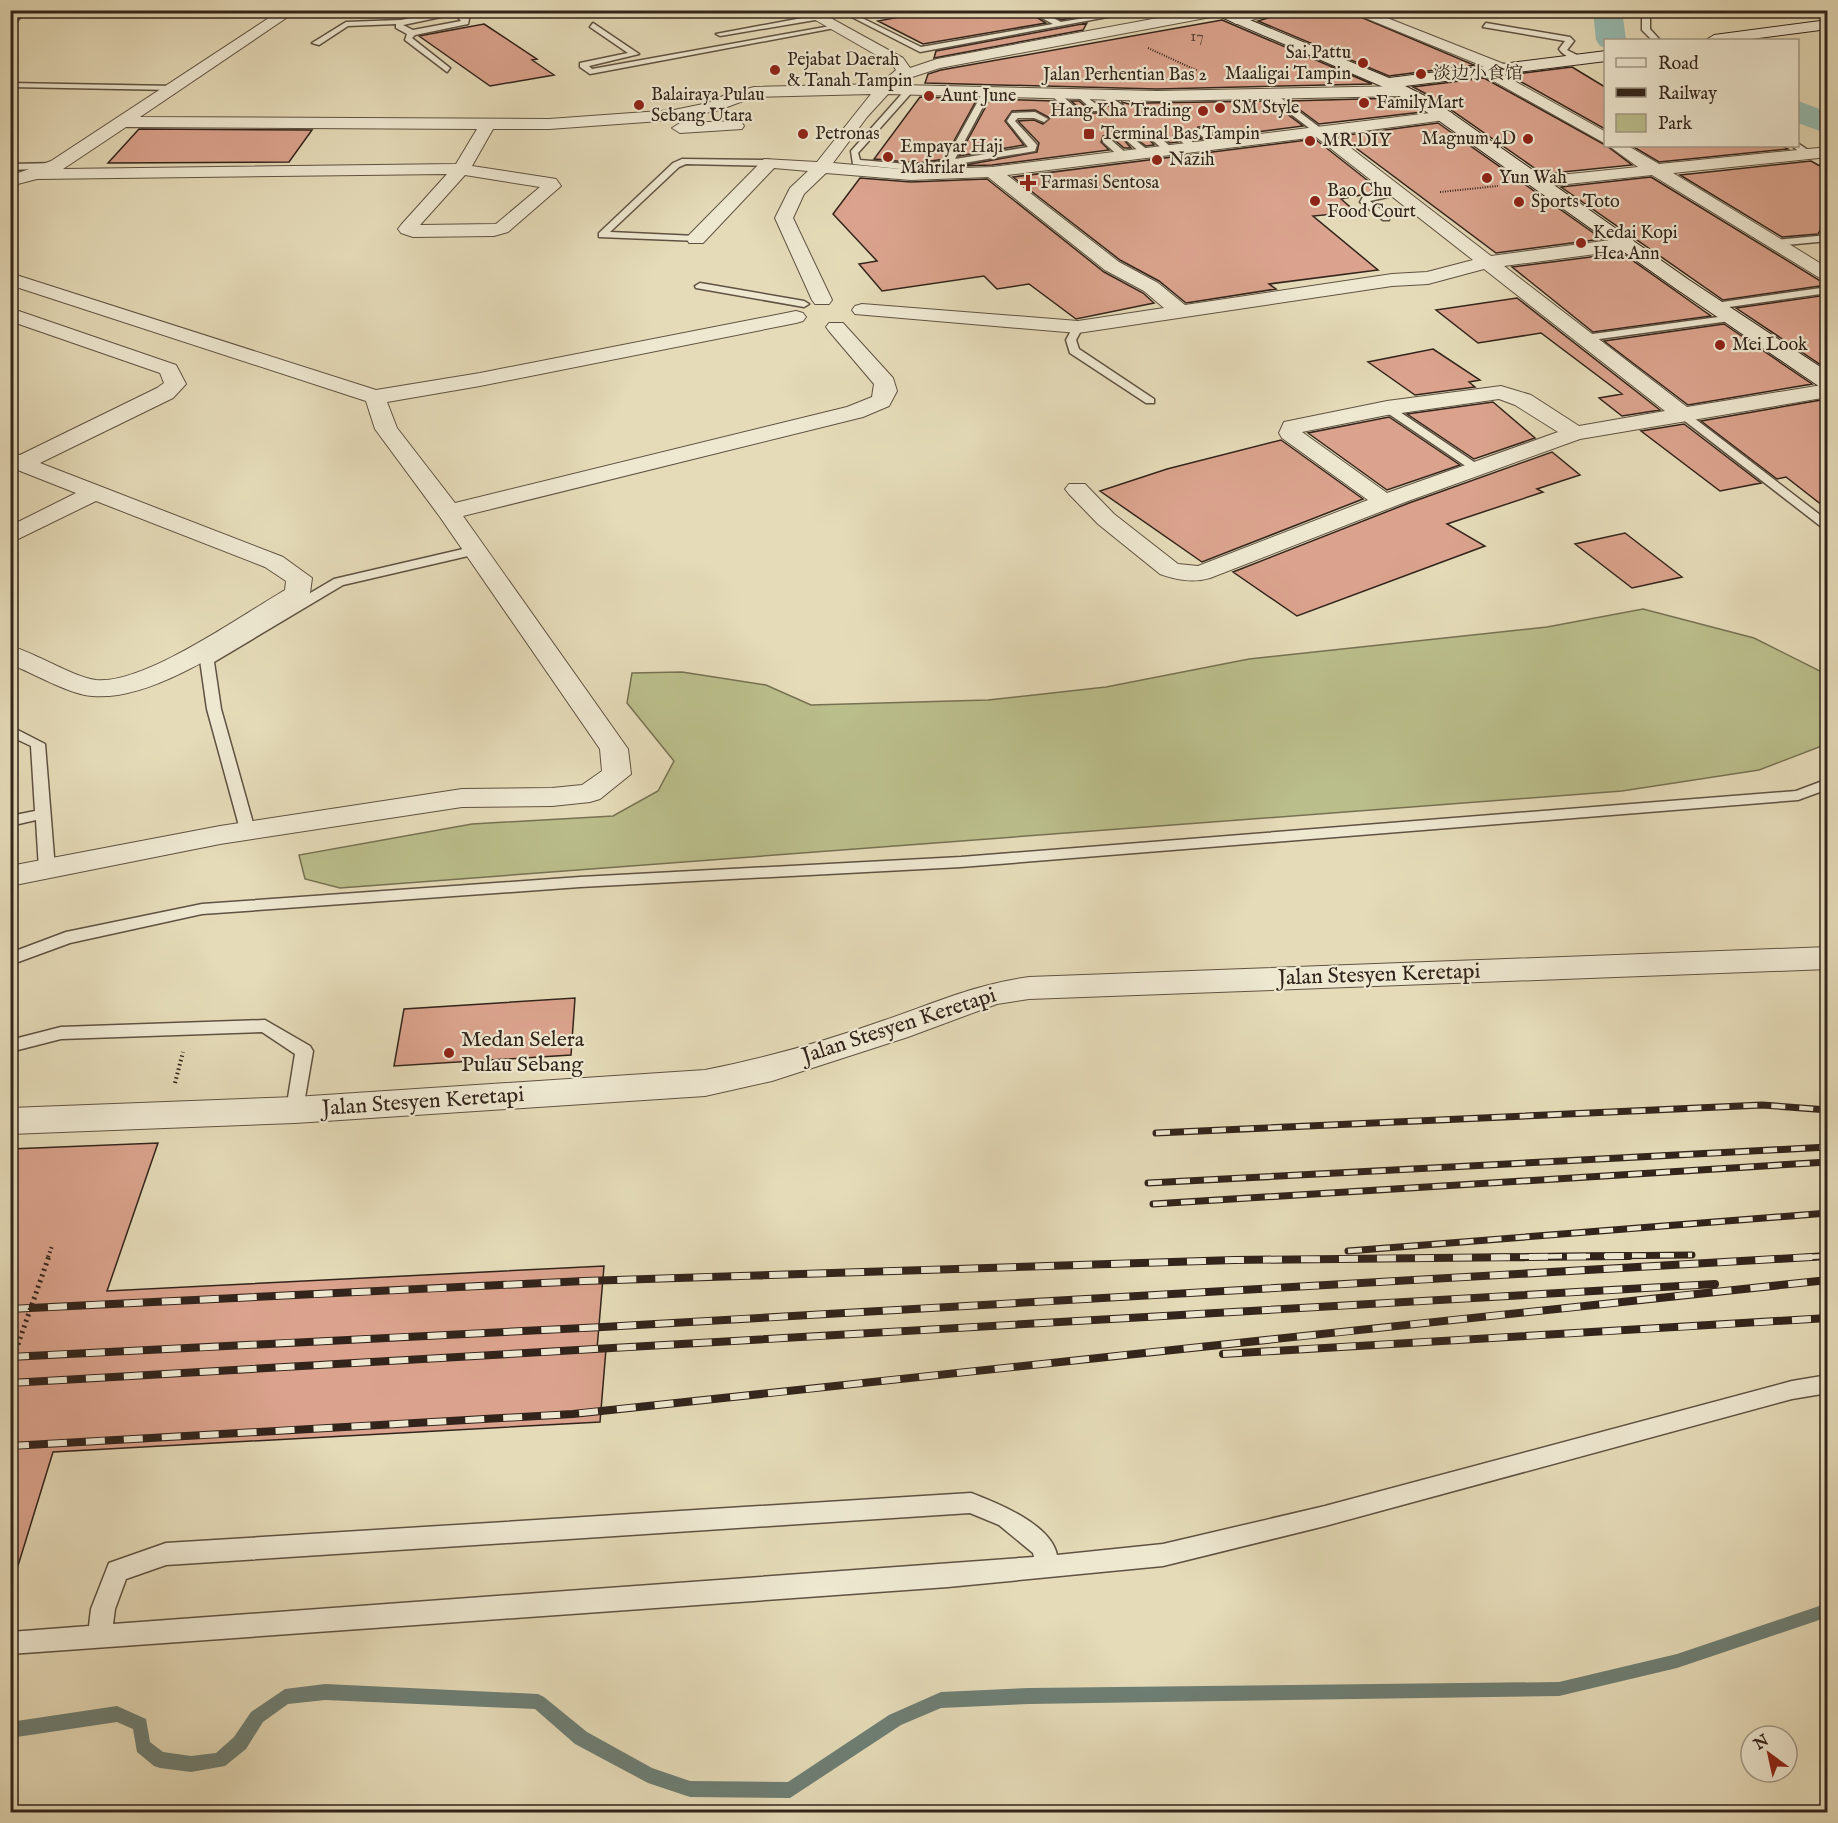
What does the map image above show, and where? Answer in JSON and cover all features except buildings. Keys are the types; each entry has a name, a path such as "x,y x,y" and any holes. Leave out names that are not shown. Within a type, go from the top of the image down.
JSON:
{"street":[{"path":"10,181 37,174 57,165 291,10"},
{"path":"1236,20 1284,10"},
{"path":"1353,10 1504,69"},
{"path":"811,14 836,27 899,68 926,67 1214,11 1393,88 1446,116 1626,244 1827,382"},
{"path":"1721,39 1827,24"},
{"path":"1393,88 1486,71 1594,58"},
{"path":"862,310 863,314 855,322 836,327 806,324 807,307 784,218 796,192 821,168 899,68"},
{"path":"1486,71 1604,138"},
{"path":"1393,88 1418,113 1408,121"},
{"name":"Jalan Perhentian Bas 2","path":"122,123 549,124 700,111 754,92 884,89 1081,95 1101,102 1129,102 1393,88"},
{"path":"693,128 700,111"},
{"path":"696,239 770,163 911,175 947,169 992,172 1446,116"},
{"path":"37,174 461,169 543,180 552,186 502,228 494,231 414,231 406,229 461,169 488,124"},
{"path":"574,133 736,126"},
{"path":"1320,132 1682,413"},
{"path":"1619,147 1658,169 1827,277"},
{"path":"1540,182 1802,150 1827,160"},
{"path":"992,172 1112,267 1150,287 1182,313"},
{"path":"10,279 375,397 436,388 702,333 843,300 859,306 862,310 1078,327 1380,282 1428,278 1488,262 1626,244"},
{"path":"10,314 169,369 175,384 165,393 16,461"},
{"path":"449,512 855,412 881,401 886,391 885,383 836,327"},
{"path":"1077,489 1106,519 1169,569 1180,573 1201,573 1385,502 1575,433 1827,390"},
{"path":"1385,502 1290,433 1292,427 1387,408 1501,392 1523,400 1575,433"},
{"path":"10,876 247,830 462,798 552,797 590,793 617,774 614,750 476,550 386,429 375,397"},
{"path":"10,654 91,688 122,687 163,673 297,593 298,578 274,562 16,461"},
{"path":"10,536 95,492"},
{"name":"Jalan Stesyen Keretapi","path":"10,1121 295,1110 705,1083 771,1068 896,1029 992,993 1029,988 1827,958"}],"lane":[{"path":"10,28 22,10"},
{"path":"841,10 920,50 1121,12 1150,25"},
{"path":"852,16 884,10"},
{"path":"1030,10 1061,25"},
{"path":"1652,10 1646,18 1646,30 1655,39"},
{"path":"316,43 346,24 401,22 455,11 465,19 465,22 412,33 408,38 447,69"},
{"path":"720,34 811,14"},
{"path":"401,22 399,26 412,33"},
{"path":"593,25 635,54 583,65 590,72 836,27"},
{"path":"1486,25 1562,37 1570,41 1563,49 1564,51 1594,58"},
{"path":"10,85 174,88"},
{"path":"910,90 854,153 856,162 947,169 1032,149 1033,145 1011,121 1015,115 1025,114 1044,119"},
{"path":"947,169 987,92"},
{"path":"1270,94 1320,132"},
{"path":"1056,95 1074,111"},
{"path":"1201,131 1216,144"},
{"path":"1178,134 1193,147"},
{"path":"1153,136 1169,150"},
{"path":"1130,138 1146,153"},
{"path":"1106,141 1124,156"},
{"path":"696,239 602,236 676,165 686,161 770,163"},
{"path":"10,167 57,165"},
{"path":"1386,218 1365,202 1366,199 1400,194"},
{"path":"1775,243 1827,238"},
{"path":"700,286 807,307"},
{"path":"1715,306 1827,290"},
{"path":"1585,338 1733,318"},
{"path":"1078,327 1071,340 1074,351 1150,401"},
{"path":"1387,408 1477,468"},
{"path":"1682,413 1827,528"},
{"path":"247,830 214,709 207,660 339,582 476,550"},
{"path":"10,730 38,744 47,868"},
{"path":"10,959 66,938 202,909 580,882 961,862 1798,795 1827,783"},
{"path":"10,820 43,814"},
{"path":"10,1046 61,1033 265,1026 304,1051 295,1110"},
{"path":"10,1643 924,1578 1163,1555 1336,1513 1792,1390 1827,1384"},
{"path":"100,1635 103,1609 117,1571 166,1554 971,1503 1007,1518 1044,1548 1047,1566"}],"path":[{"path":"1112,32 1198,70"},
{"path":"1400,194 1540,182"},
{"path":"10,1367 52,1246"}],"green space":[{"path":"1643,609 1754,638 1822,672 1827,679 1827,744 1759,770 1622,791 340,888 305,879 299,855 472,824 613,816 658,791 674,761 627,703 632,673 682,672 766,685 811,705 988,700 1106,687 1249,659 1547,627"}],"waterway":[{"path":"1607,10 1611,39"},
{"path":"1799,111 1828,124"},
{"path":"10,1730 117,1714 140,1724 143,1746 160,1760 191,1764 219,1760 240,1743 257,1717 285,1697 325,1692 538,1702 581,1738 648,1775 690,1789 790,1790 895,1720 941,1700 1029,1696 1559,1689 1677,1661 1828,1610"}],"railway":[{"path":"1156,1133 1762,1105 1828,1110"},
{"path":"1148,1183 1828,1147"},
{"path":"1153,1204 1828,1162"},
{"path":"1348,1251 1828,1213"},
{"path":"1492,1257 1692,1255"},
{"path":"10,1309 584,1281 1234,1260 1629,1256"},
{"path":"10,1357 603,1327 1828,1256 1808,1257"},
{"path":"10,1446 573,1414 1828,1280"},
{"path":"10,1383 1715,1284"},
{"path":"1223,1354 1828,1318"}],"place":[{"name":"Sai Pattu Maaligai Tampin","path":"1363,63"},
{"name":"Pejabat Daerah & Tanah Tampin","path":"775,70"},
{"name":"淡边小食馆","path":"1421,74"},
{"name":"Aunt June","path":"929,96"},
{"name":"FamilyMart","path":"1364,103"},
{"name":"Balairaya Pulau Sebang Utara","path":"639,105"},
{"name":"SM Style","path":"1220,108"},
{"name":"Hang Kha Trading","path":"1203,111"},
{"name":"Petronas","path":"803,134"},
{"name":"Terminal Bas Tampin","path":"1089,134"},
{"name":"Magnum 4D","path":"1528,139"},
{"name":"MR.DIY","path":"1310,141"},
{"name":"Empayar Haji Mahrilar","path":"888,157"},
{"name":"Nazih","path":"1157,160"},
{"name":"Yun Wah","path":"1487,178"},
{"name":"Farmasi Sentosa","path":"1028,183"},
{"name":"Bao Chu Food Court","path":"1315,201"},
{"name":"Sports Toto","path":"1519,202"},
{"name":"Kedai Kopi Hea Ann","path":"1581,243"},
{"name":"Mei Look","path":"1720,345"},
{"name":"Medan Selera Pulau Sebang","path":"449,1053"}]}
